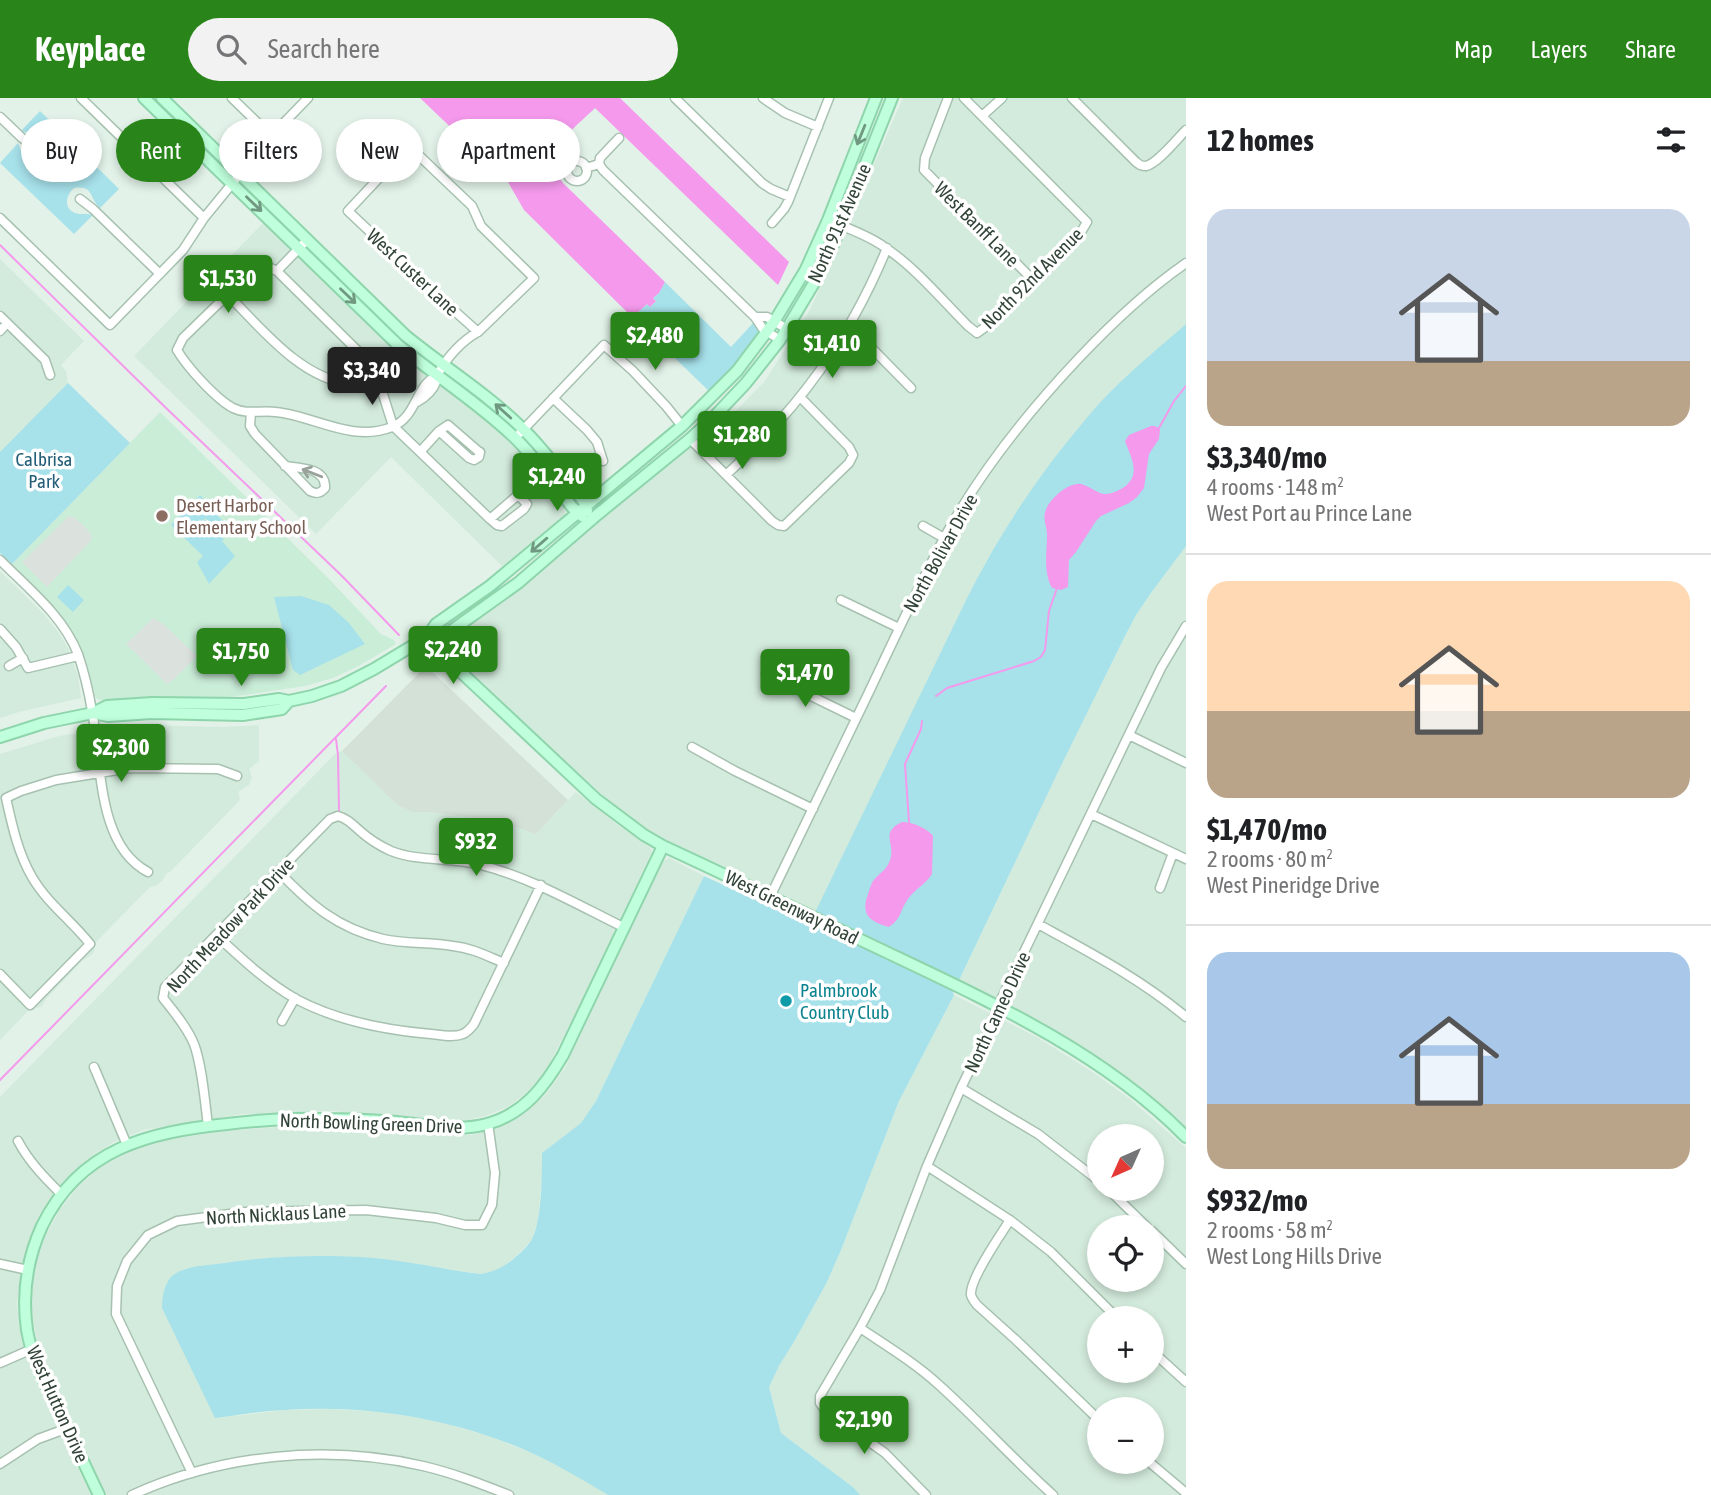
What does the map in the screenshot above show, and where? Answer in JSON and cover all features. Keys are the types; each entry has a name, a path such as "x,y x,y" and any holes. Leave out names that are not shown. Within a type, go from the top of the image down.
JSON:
{"street":[{"path":"81,98 204,218"},
{"path":"144,98 398,345 486,396 523,429 590,521"},
{"path":"162,98 219,154"},
{"path":"232,98 271,136 309,98"},
{"path":"675,98 762,183 790,197"},
{"path":"762,98 785,113 818,127"},
{"path":"772,223 790,197 830,98"},
{"name":"North 91st Avenue","path":"0,737 44,723 93,713 108,716 214,709 243,715 282,709 289,701 341,686 427,637 436,624 490,586 682,426 729,380 767,332 806,268 876,98"},
{"name":"North 91st Avenue","path":"427,637 444,636 518,583 690,439 746,383 780,340 817,278 892,98"},
{"name":"West Banff Lane","path":"948,98 923,166 1033,280"},
{"path":"964,98 982,116 1002,98"},
{"path":"1072,98 1136,162 1144,166 1154,162 1186,130"},
{"name":"North 92nd Avenue","path":"887,248 977,333 1081,232 1087,222 982,116"},
{"path":"0,117 21,137"},
{"path":"619,138 600,158 599,164 603,170 755,317 767,332 780,340"},
{"name":"West Custer Lane","path":"409,146 472,206 481,226 534,278 478,332 348,211 409,146"},
{"path":"586,168 599,164"},
{"path":"248,182 440,371 515,438 581,509"},
{"path":"0,218 110,325 183,250 231,183"},
{"path":"80,199 160,274"},
{"path":"726,475 753,450 830,359 871,286 887,248 828,220"},
{"path":"277,271 307,240"},
{"name":"North Bolivar Drive","path":"770,897 944,538 977,484 1031,410 1103,333 1161,280 1186,263"},
{"path":"478,332 470,337 440,371 436,383 405,417 393,426 358,432 286,414 242,411 231,407 220,400 183,362 177,350 184,338 257,266 266,266 277,271 375,369 393,426 490,519 502,526 527,504 518,495 490,519"},
{"path":"228,295 290,356 310,370 350,384 378,380"},
{"path":"0,316 45,360 50,375"},
{"path":"755,317 768,317 787,329"},
{"path":"0,331 7,323"},
{"path":"850,326 911,388"},
{"path":"515,438 604,345 633,371 682,426"},
{"path":"690,439 772,522 781,526 789,522 851,461 853,455 849,447 800,397"},
{"path":"553,398 597,442 603,461"},
{"path":"251,412 250,426 255,434 285,466 315,493 321,493 325,488 325,480 321,475 285,466"},
{"path":"420,452 439,431 448,425 480,452 479,457 474,460 469,458 439,431"},
{"path":"923,526 944,538"},
{"path":"0,560 59,620 69,636 78,656 93,713 108,817 129,857 138,867 148,872"},
{"path":"841,600 899,628"},
{"name":"North Cameo Drive","path":"926,1495 885,1453 825,1410 820,1396 880,1290 927,1166 998,1006 1161,668 1186,626"},
{"path":"0,629 28,668 78,656"},
{"name":"West Greenway Road","path":"427,637 596,800 645,835 998,1006 1081,1054 1121,1081 1169,1119 1186,1137"},
{"path":"9,666 23,658"},
{"path":"766,674 856,718"},
{"path":"1129,735 1186,763"},
{"path":"692,747 813,808"},
{"path":"0,974 30,1005 90,944 33,879 18,844 6,799 20,791 56,780 100,772 155,767 209,768 237,776"},
{"path":"1091,814 1186,859"},
{"name":"North Meadow Park Drive","path":"208,1126 194,1044 163,998 165,987 330,819 338,816 347,818 368,838 390,850 410,856 470,862 541,885"},
{"name":"North Bowling Green Drive","path":"28,1270 37,1236 62,1195 92,1165 147,1137 255,1121 322,1119 386,1121 453,1128 488,1124 524,1105 549,1079 563,1055 663,846"},
{"path":"1160,888 1173,853"},
{"path":"279,872 307,900 335,922 384,939 475,950 504,964"},
{"path":"216,935 243,961 272,983 321,1011 366,1024 454,1036 465,1034 474,1024 541,885 623,927"},
{"path":"1038,924 1108,962 1186,1017"},
{"path":"282,1021 295,998"},
{"path":"94,1067 127,1145"},
{"path":"961,1088 1038,1134 1087,1172"},
{"name":"North Nicklaus Lane","path":"192,1473 116,1314 117,1286 127,1261 148,1235 177,1221 245,1212 366,1210 436,1218 465,1225 482,1225 492,1205 495,1173 488,1124"},
{"path":"18,1141 44,1178 62,1195"},
{"path":"927,1166 1010,1220 1051,1252 1105,1306"},
{"path":"1120,1201 1135,1215"},
{"path":"1010,1220 986,1257 971,1290 971,1297 976,1305 1017,1340 1087,1408"},
{"path":"1164,1243 1186,1264"},
{"path":"0,1264 28,1270"},
{"name":"West Hutton Drive","path":"28,1270 25,1313 32,1349 99,1495"},
{"path":"860,1328 938,1384 1053,1495"},
{"path":"0,1363 32,1349"},
{"path":"1164,1362 1186,1382"},
{"path":"0,1464 38,1440 68,1428"},
{"path":"132,1495 192,1473 246,1460 335,1455 423,1466 478,1482 509,1495"},
{"path":"1163,1474 1186,1493"}],"shaded area":[{"path":"420,98 620,98 789,262 778,285 595,108 580,122 580,119 442,119"},
{"path":"903,98 1186,98 1186,324 1137,368 1013,517 967,598 816,913 695,855 635,821 609,801 452,657 447,642 458,631 509,597 662,468 730,417 765,381 810,310"},
{"path":"508,182 562,182 665,282 653,298 656,301 650,307 647,304 635,315 630,315 524,210"},
{"path":"264,222 500,429 560,499 565,508 564,517 504,568 391,457 316,534 134,356"},
{"path":"0,259 84,341 61,365 66,371 68,383 0,452"},
{"name":"Desert Harbor Elementary School","path":"160,412 381,634 394,640 396,644 357,667 305,686 208,699 97,699 86,661 72,630 47,599 12,564"},
{"path":"1151,426 1160,429 1159,439 1149,454 1144,488 1129,503 1096,521 1069,560 1068,587 1061,590 1052,588 1046,569 1047,534 1044,518 1050,503 1064,489 1076,484 1106,494 1118,491 1128,484 1134,473 1134,466 1125,441 1129,435"},
{"path":"69,516 82,524 92,538 47,587 22,562"},
{"path":"1186,546 1186,1129 1122,1076 1083,1049 959,981 1136,615"},
{"path":"0,571 44,614 58,632 68,648 78,676 81,698 0,718"},
{"path":"153,618 197,656 167,684 126,644"},
{"path":"426,666 568,800 536,834 506,824 467,817 412,812 396,804 342,751"},
{"path":"133,725 259,725 259,761 249,769 252,777 249,785 238,792 240,800 162,881 149,888 96,942 94,952 82,961 42,1006 27,1012 0,1040 0,754 59,736"},
{"path":"342,751 396,804 412,812 467,817 506,824 536,834 576,792 651,848 652,852 578,1009 544,1074 508,1107 459,1122 332,1111 243,1114 173,1125 143,1130 114,1142 92,1156 67,1178 39,1216 25,1252 17,1303 21,1339 35,1380 91,1495 0,1495 0,1097 335,754"},
{"path":"902,822 919,826 933,836 932,874 911,895 899,917 889,927 869,917 866,904 873,881 889,863 891,830"},
{"path":"669,858 704,876 596,1101 581,1123 542,1153 538,1221 532,1240 513,1259 501,1268 481,1274 373,1258 280,1257 230,1262 184,1269 162,1308 236,1416 284,1410 332,1409 382,1412 433,1420 485,1435 532,1453 580,1477 608,1495 107,1495 45,1364 32,1316 31,1291 36,1262 45,1237 60,1209 79,1186 102,1166 131,1150 163,1140 226,1131 302,1125 472,1135 505,1125 525,1113 547,1093 565,1068 663,861"},
{"path":"954,995 1035,1036 1094,1073 1159,1124 1087,1124 1087,1201 1164,1201 1164,1129 1186,1148 1186,1495 860,1495 781,1433 769,1387 827,1282 899,1101"}],"green space":[{"path":"40,111 48,119 32,119"},
{"path":"18,143 21,151 21,182 102,182 102,172 119,189 100,208 88,190 74,188 69,194 67,205 71,211 93,215 74,234 0,163"},
{"path":"665,282 731,347 754,322 760,333 711,393 630,315 635,315 647,304 651,306 656,301 653,298"},
{"name":"Palmbrook Country Club","path":"1186,324 1186,546 1136,615 1124,638 954,995 899,1101 827,1282 769,1387 781,1433 860,1495 608,1495 534,1454 443,1423 348,1409 267,1411 215,1418 162,1308 164,1291 171,1277 199,1266 315,1256 387,1259 481,1274 500,1268 519,1254 535,1233 541,1198 542,1153 581,1123 596,1101 704,876 809,925 967,598 1006,528 1052,462 1096,407"},
{"name":"Calbrisa Park","path":"68,383 130,443 12,564 0,553 0,452"},
{"path":"200,495 223,521 216,528 204,519 224,539 222,541 235,556 209,584 197,562 203,556 171,525"},
{"path":"68,585 84,600 73,612 57,597"},
{"path":"301,596 329,605 349,623 365,644 300,675 293,670 274,597"}],"waterway":[{"path":"0,245 341,575 399,635"},
{"path":"1159,428 1186,386"},
{"path":"936,696 947,688 1041,657 1045,650 1049,611 1057,588"},
{"path":"0,1080 386,686"},
{"path":"909,822 905,764 922,721"},
{"path":"336,739 339,811"}],"place":[{"name":"Desert Harbor Elementary School","path":"162,516"},
{"name":"Palmbrook Country Club","path":"786,1001"}]}
